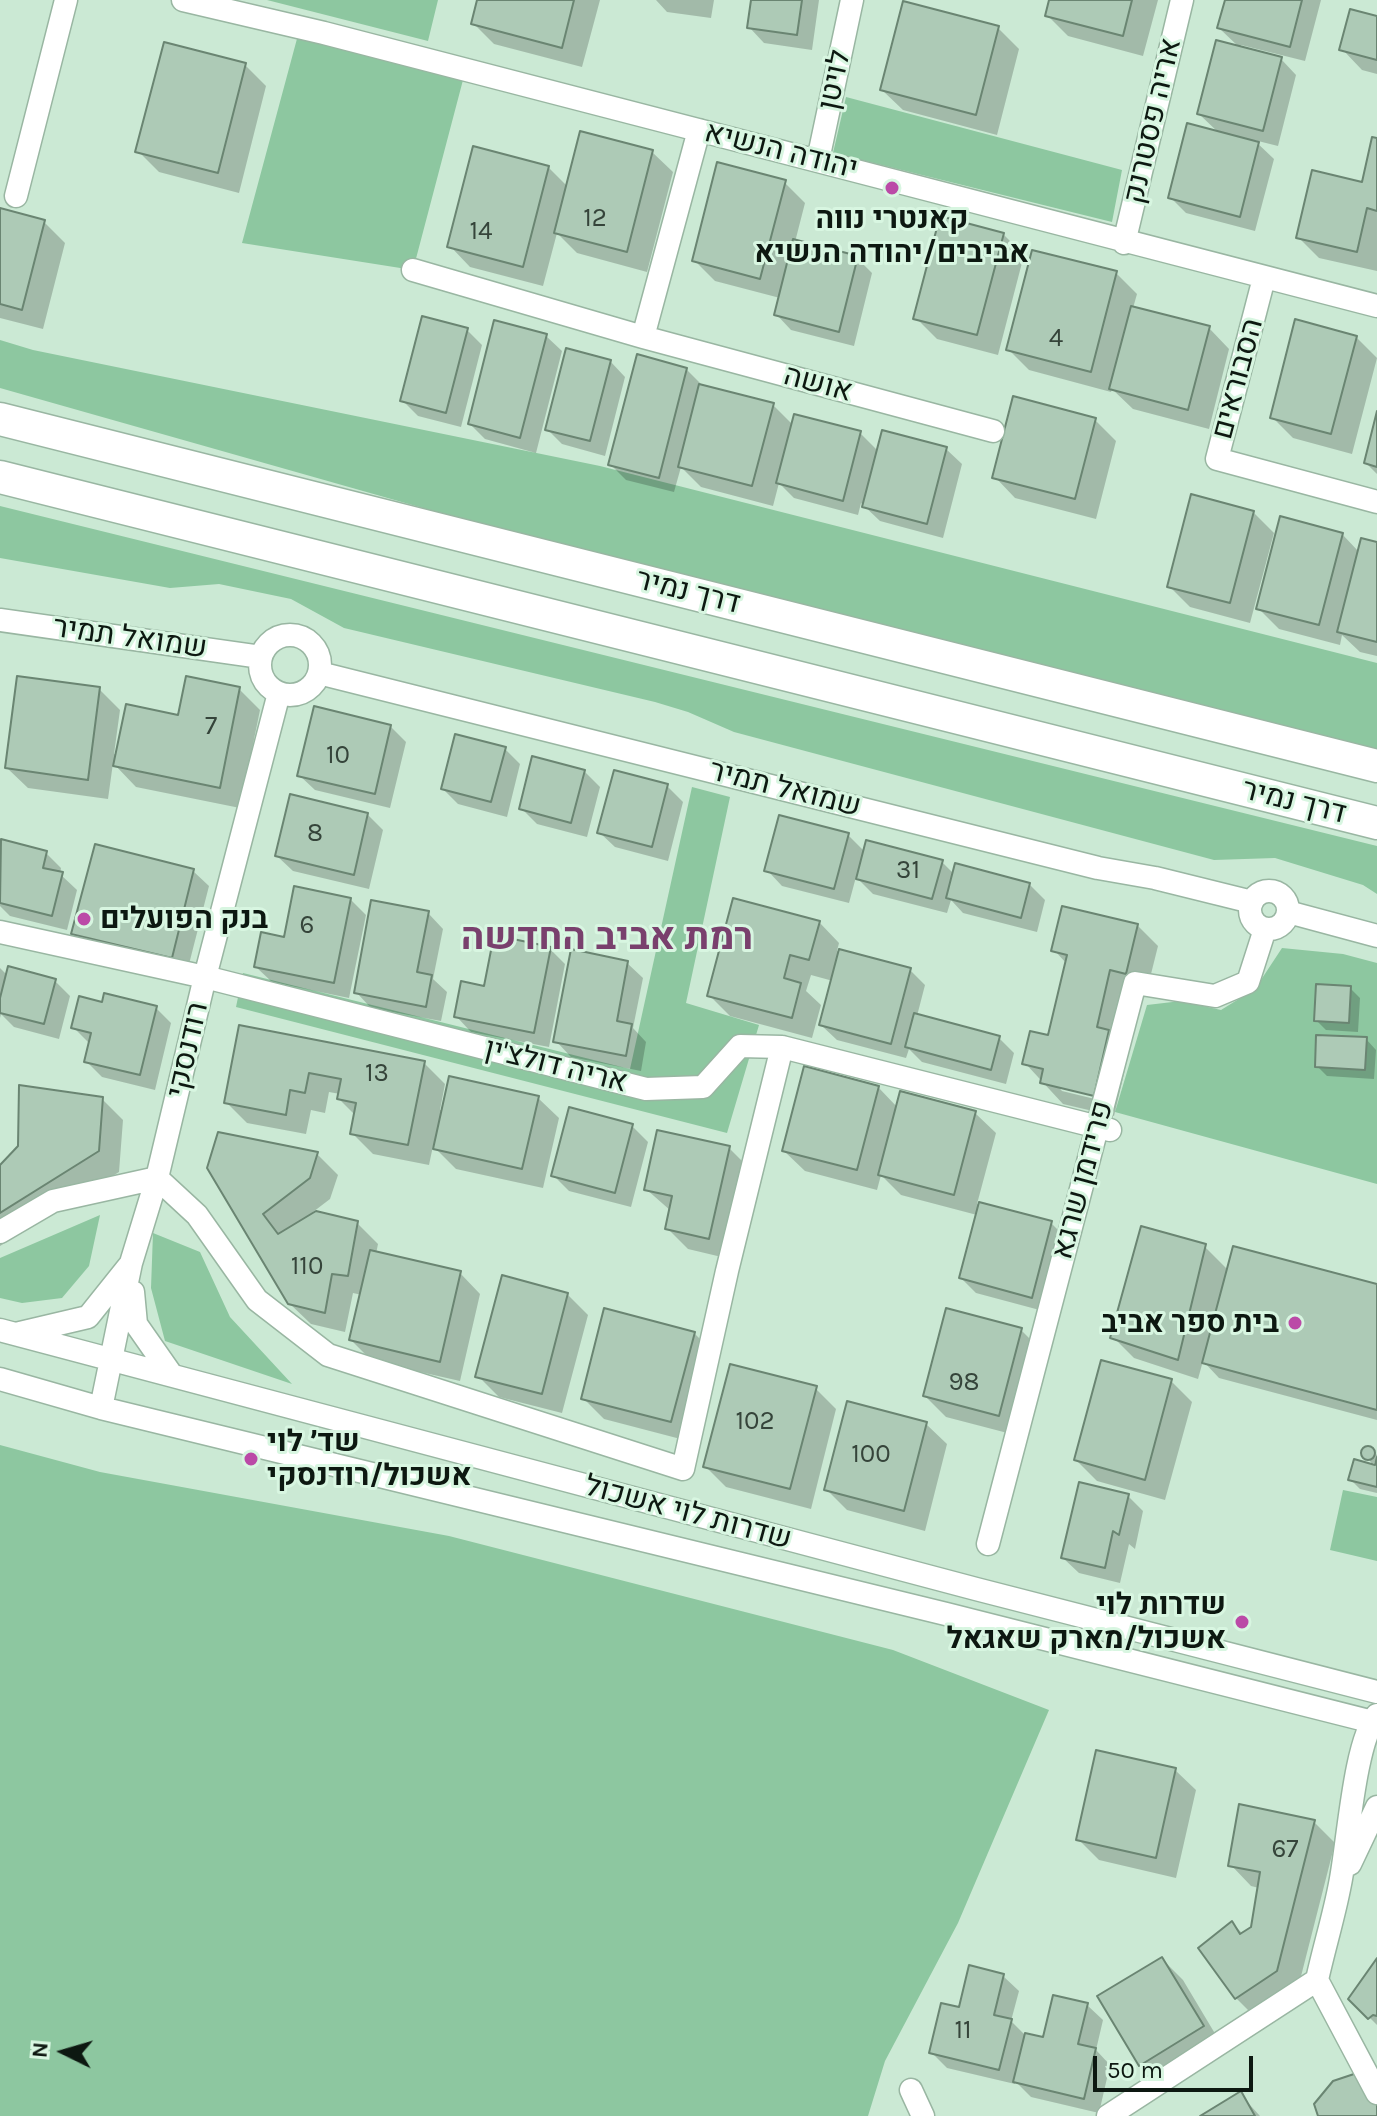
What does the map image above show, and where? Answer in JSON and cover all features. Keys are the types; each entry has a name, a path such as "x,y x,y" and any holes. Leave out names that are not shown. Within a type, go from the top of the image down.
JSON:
{"highway":[{"name":"דרך נמיר","path":"0,419 1377,766"},
{"name":"דרך נמיר","path":"0,477 1377,823"}],"street":[{"path":"16,196 66,0"},
{"name":"יהודה הנשיא","path":"183,0 338,36 992,205 1124,243 1377,306"},
{"name":"לויטן","path":"818,160 852,0"},
{"name":"אריה פסטרנק","path":"1124,243 1182,0"},
{"path":"643,337 699,130"},
{"name":"אושה","path":"413,270 643,337 993,431"},
{"name":"הסבוראים","path":"1264,278 1217,459 1377,502"},
{"name":"שמואל תמיר","path":"0,620 261,657"},
{"path":"294,635 304,638 318,652 319,673 309,689 299,694 279,693 263,678 261,657 273,639 294,635"},
{"name":"שמואל תמיר","path":"319,673 1083,864 1252,902"},
{"name":"רודנסקי","path":"101,1408 131,1263 157,1178 205,977 279,693"},
{"path":"1274,892 1285,899 1288,912 1287,918 1278,927 1265,929 1252,919 1252,902 1261,893 1274,892"},
{"path":"1288,912 1377,936"},
{"name":"פרידמן שרגא","path":"988,1544 1104,1129 1135,983 1215,996 1248,982 1265,929"},
{"name":"אריה דולצ'ין","path":"0,932 205,977 646,1089 703,1087 740,1046 782,1047 1104,1129"},
{"name":"שדרות לוי אשכול","path":"157,1178 197,1215 257,1300 328,1355 683,1469 782,1047"},
{"path":"0,1232 53,1201 157,1178"},
{"path":"7,1332 88,1317 131,1263"},
{"path":"131,1263 136,1324 171,1374"},
{"name":"שדרות לוי אשכול","path":"7,1332 1377,1692"},
{"name":"שדרות לוי אשכול","path":"0,1379 101,1408 1375,1720"},
{"path":"1375,1720 1352,1803 1340,1883 1317,1980 1377,2093"},
{"path":"1340,1883 1377,1807"},
{"path":"1108,2116 1317,1980"},
{"path":"911,2090 923,2116"}],"green space":[{"path":"267,0 438,0 428,41"},
{"path":"298,35 463,80 413,270 242,243"},
{"path":"846,97 1122,170 1112,222 833,153"},
{"path":"0,340 33,350 600,466 1377,663 1377,751 585,554 0,388"},
{"path":"0,506 1377,846 1377,894 1363,885 1275,858 1214,860 734,732 655,702 344,628 291,599 219,584 170,588 0,558"},
{"path":"692,787 730,797 686,1003 759,1025 727,1133 236,1007 243,973 630,1069"},
{"path":"1282,948 1343,954 1377,963 1377,1184 1115,1112 1147,1005 1181,1001 1221,1010 1255,989"},
{"path":"100,1215 89,1266 62,1298 22,1303 0,1298 0,1258"},
{"path":"153,1233 200,1252 230,1317 292,1384 165,1341 151,1288"},
{"path":"0,1445 100,1472 449,1536 893,1650 1049,1710 958,1923 885,2061 868,2116 0,2116"},
{"path":"1343,1490 1377,1497 1377,1561 1330,1550"}],"building":[{"path":"477,0 574,0 562,48 471,24"},
{"path":"751,0 802,0 797,35 747,28"},
{"path":"1049,0 1132,0 1123,36 1045,16"},
{"path":"1225,0 1302,0 1290,47 1217,28"},
{"path":"903,1 999,26 976,115 880,90"},
{"path":"1350,9 1377,16 1377,60 1339,50"},
{"path":"1216,40 1282,57 1263,131 1197,114"},
{"path":"164,42 246,63 218,173 135,152"},
{"path":"1187,123 1259,142 1240,217 1168,198"},
{"path":"580,131 653,150 627,252 554,233"},
{"path":"1372,137 1377,138 1377,211 1367,208 1357,252 1296,238 1312,170 1362,182"},
{"path":"473,146 549,166 523,267 447,247"},
{"path":"717,162 786,180 760,279 692,261"},
{"path":"0,208 45,220 22,310 0,304"},
{"path":"940,216 1004,233 977,335 913,319"},
{"path":"793,239 858,256 839,332 774,315"},
{"path":"1032,250 1117,271 1091,372 1006,350"},
{"path":"1131,306 1210,326 1188,410 1109,389"},
{"path":"422,316 468,328 446,413 400,401"},
{"path":"1295,319 1357,336 1331,434 1270,418"},
{"path":"494,320 547,334 520,438 468,424"},
{"path":"566,348 611,360 590,441 545,430"},
{"path":"637,354 687,368 659,478 608,465"},
{"path":"699,384 774,403 752,486 678,467"},
{"path":"1013,396 1096,418 1075,499 992,478"},
{"path":"1377,411 1377,467 1364,463"},
{"path":"794,414 861,431 843,501 776,483"},
{"path":"882,430 947,447 927,524 862,507"},
{"path":"1191,494 1254,511 1230,603 1167,587"},
{"path":"1280,516 1343,533 1319,625 1256,609"},
{"path":"1361,538 1377,542 1377,642 1337,632"},
{"path":"17,676 100,687 88,780 5,768"},
{"path":"186,676 240,687 220,788 113,766 126,704 178,715"},
{"path":"314,706 391,725 375,794 297,776"},
{"path":"455,734 506,747 491,802 441,789"},
{"path":"532,756 585,770 571,823 519,809"},
{"path":"614,770 668,784 652,847 597,833"},
{"path":"290,794 368,813 354,875 275,856"},
{"path":"779,815 849,833 834,889 764,871"},
{"path":"1,839 47,851 43,868 63,872 52,916 0,903"},
{"path":"866,840 943,860 932,899 856,879"},
{"path":"95,844 194,869 172,958 71,934"},
{"path":"955,863 1030,883 1021,918 946,898"},
{"path":"294,886 351,898 334,983 254,967 261,932 284,937"},
{"path":"733,898 820,921 809,960 790,955 784,978 801,983 792,1018 707,996"},
{"path":"371,900 429,911 417,972 432,975 426,1007 354,993"},
{"path":"1062,906 1138,924 1126,974 1110,970 1097,1027 1109,1030 1094,1096 1040,1083 1043,1069 1022,1064 1030,1031 1048,1035 1067,955 1051,951"},
{"path":"494,935 551,947 534,1033 454,1017 461,981 484,986"},
{"path":"571,949 628,961 617,1021 632,1024 626,1056 553,1042"},
{"path":"839,949 911,968 891,1044 819,1025"},
{"path":"8,966 56,979 44,1024 0,1013 0,998"},
{"path":"1316,984 1351,986 1349,1023 1314,1021"},
{"path":"104,993 157,1006 140,1075 84,1062 91,1033 71,1028 79,996 102,1002"},
{"path":"914,1013 1000,1036 991,1070 905,1047"},
{"path":"239,1025 425,1061 408,1145 350,1134 356,1103 337,1099 341,1079 309,1073 305,1093 290,1090 286,1115 224,1103"},
{"path":"1316,1035 1367,1037 1365,1070 1315,1067"},
{"path":"804,1066 879,1086 857,1170 782,1151"},
{"path":"449,1076 539,1096 522,1169 433,1149"},
{"path":"19,1085 103,1097 99,1151 0,1213 0,1165 18,1146"},
{"path":"900,1091 976,1111 954,1195 878,1175"},
{"path":"569,1107 633,1124 615,1193 551,1176"},
{"path":"657,1130 730,1146 709,1239 665,1229 672,1196 644,1190"},
{"path":"218,1132 318,1152 310,1178 263,1214 278,1234 316,1211 358,1221 348,1276 332,1274 325,1313 288,1304 207,1168"},
{"path":"979,1202 1052,1221 1032,1298 959,1278"},
{"path":"1141,1226 1206,1244 1178,1360 1110,1338"},
{"name":"בית ספר אביב","path":"1233,1246 1377,1284 1377,1410 1202,1363"},
{"path":"370,1250 461,1271 440,1362 349,1340"},
{"path":"502,1275 568,1293 542,1394 475,1377"},
{"path":"604,1308 695,1332 671,1422 581,1399"},
{"path":"946,1308 1022,1328 999,1416 923,1396"},
{"path":"1101,1360 1172,1379 1145,1480 1074,1460"},
{"path":"730,1364 817,1386 790,1489 703,1467"},
{"path":"847,1401 927,1422 904,1511 824,1490"},
{"path":"1368,1446 1375,1453 1368,1460 1361,1453"},
{"path":"1377,1457 1377,1487 1348,1480 1354,1459 1375,1465"},
{"path":"1079,1482 1129,1494 1119,1535 1113,1531 1105,1568 1061,1558"},
{"path":"1096,1750 1176,1768 1156,1858 1076,1840"},
{"path":"1239,1804 1315,1820 1277,1971 1235,1999 1198,1948 1232,1921 1240,1934 1251,1927 1260,1872 1228,1866"},
{"path":"1162,1957 1204,2026 1139,2066 1097,1996"},
{"path":"1377,1958 1377,2016 1368,2019 1348,1999"},
{"path":"969,1965 1004,1974 994,2015 1012,2019 999,2070 929,2053 941,2003 959,2007"},
{"path":"1053,1995 1088,2003 1078,2044 1096,2048 1084,2099 1013,2082 1025,2033 1043,2037"},
{"path":"1360,2072 1377,2105 1377,2116 1318,2116 1314,2104 1333,2081"},
{"path":"1241,2091 1255,2116 1200,2116"}],"place":[{"name":"קאנטרי נווה אביבים/יהודה הנשיא","path":"892,188"},
{"name":"בנק הפועלים","path":"84,919"},
{"name":"בית ספר אביב","path":"1295,1323"},
{"name":"שד׳ לוי אשכול/רודנסקי","path":"251,1459"},
{"name":"שדרות לוי אשכול/מארק שאגאל","path":"1242,1622"}],"district":[{"name":"רמת אביב החדשה","path":"607,938"}]}
